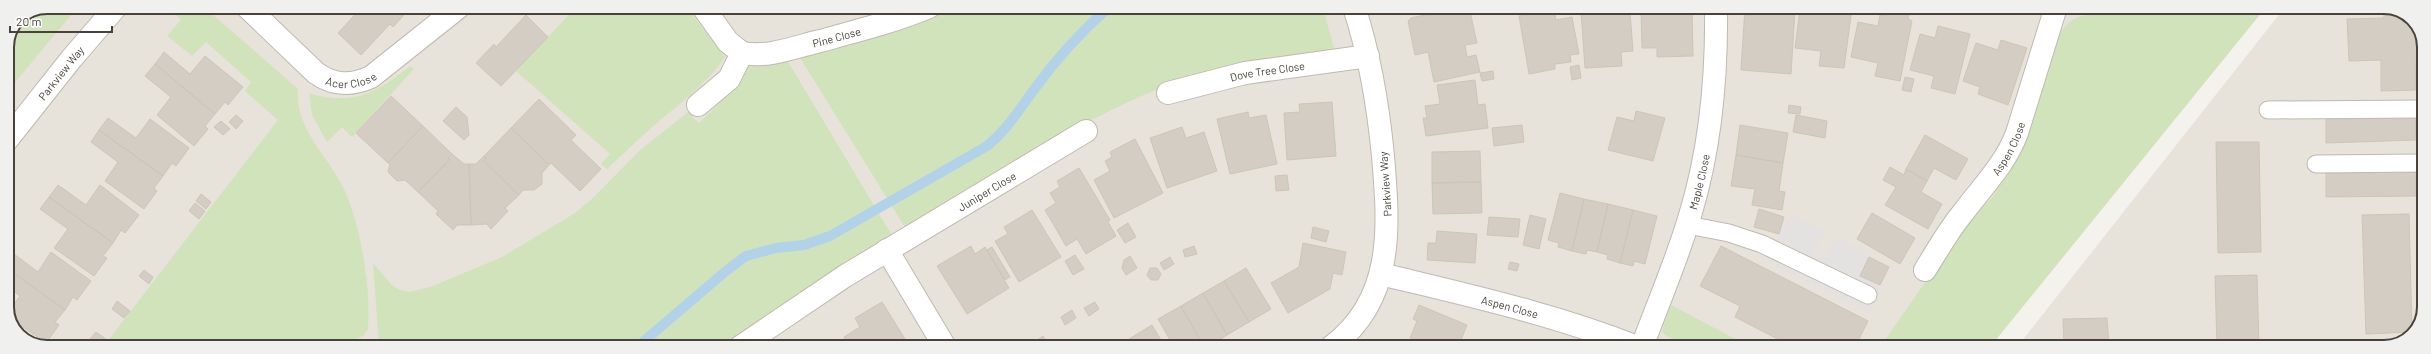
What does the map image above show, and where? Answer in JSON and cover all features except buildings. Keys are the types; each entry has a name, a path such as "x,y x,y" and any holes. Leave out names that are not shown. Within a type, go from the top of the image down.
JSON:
{"street":[{"name":"Parkview Way","path":"14,131 72,58 110,14"},
{"name":"Acer Close","path":"255,14 316,73 330,81 346,84 355,83 371,77 450,14"},
{"path":"698,105 729,79 742,53 728,42 708,14"},
{"name":"Pine Close","path":"742,53 761,54 790,49 884,24 910,14"},
{"name":"Parkview Way","path":"1340,340 1346,335 1360,318 1372,297 1381,274 1386,248 1387,206 1378,108 1358,14"},
{"name":"Maple Close","path":"1645,340 1688,225 1708,141 1714,78 1716,14"},
{"name":"Aspen Close","path":"1924,270 1955,222 1994,174 2010,151 2054,14"},
{"name":"Dove Tree Close","path":"1168,93 1252,72 1368,56"},
{"name":"Juniper Close","path":"751,340 887,250 1086,131"},
{"path":"887,250 941,340"},
{"name":"Aspen Close","path":"1381,274 1524,309 1593,339"}],"lane":[{"path":"2268,110 2417,109"},
{"path":"2316,164 2417,163"},
{"path":"1688,225 1729,233 1762,244 1868,295"}],"shaded area":[{"path":"47,14 2260,14 1996,340 42,340 28,335 19,326 14,310 14,46 43,15"},
{"path":"2279,14 2389,14 2399,17 2409,25 2415,34 2417,44 2417,312 2414,322 2406,332 2401,336 2389,340 2023,340"},
{"path":"40,15 14,46 16,34 19,28 28,19"},
{"path":"1790,214 1825,232 1814,253 1825,258 1836,237 1870,254 1860,276 1883,288 1869,314 1766,261"}],"green space":[{"path":"47,14 72,14 14,84 14,47 16,34 34,16"},
{"path":"175,14 212,14 298,89 298,104 307,130 344,189 360,239 364,258 369,313 368,329 364,335 356,340 108,340 278,120 245,91 251,82 206,42 192,56 167,36 181,20"},
{"path":"569,14 692,14 725,57 717,68 690,96 644,134 607,169 601,164 610,154 516,71"},
{"path":"933,14 1325,14 1335,52 1163,87 1096,118 1064,135 1000,171 906,229 799,56 912,23"},
{"path":"2260,14 1996,340 1885,340 1970,218 1991,199 2012,168 2023,147 2058,37 2063,29 2078,17 2085,15"},
{"path":"787,60 893,237 776,311 734,340 378,340 373,263 391,284 398,289 410,292 433,286 502,257 575,213 594,197 639,151 688,112 699,123 727,95 746,62"},
{"path":"410,66 414,69 352,137 342,127 327,142 312,115 309,93 324,97 338,98 364,94 387,83"},
{"path":"1671,305 1737,340 1674,340 1662,332"}],"waterway":[{"path":"645,340 726,271 746,256 776,248 804,245 830,236 987,146 1008,125 1061,55 1102,14"}]}
